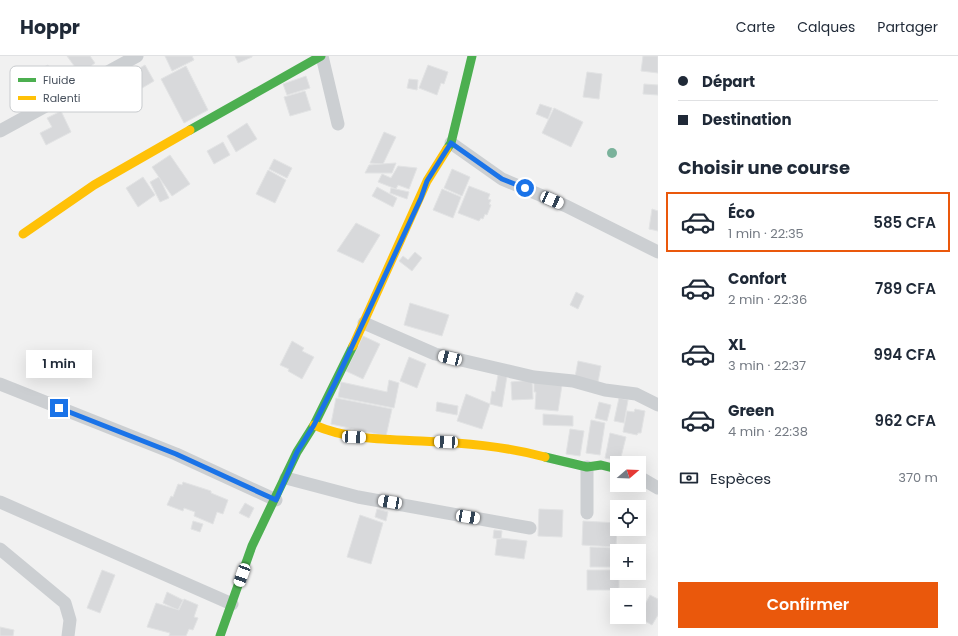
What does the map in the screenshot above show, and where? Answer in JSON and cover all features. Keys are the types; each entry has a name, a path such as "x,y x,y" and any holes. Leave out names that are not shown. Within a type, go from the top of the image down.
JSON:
{"street":[{"path":"119,66 137,56"},
{"path":"22,234 94,185 321,56 338,124"},
{"path":"220,636 252,546 276,500 297,452 314,425 364,323 421,198 427,181 451,143 472,56"},
{"path":"0,131 35,112"},
{"path":"451,143 502,179 566,206 658,252"},
{"path":"364,323 434,354 544,379 573,381 605,390 636,394 658,405"},
{"path":"0,384 176,454 276,500"},
{"path":"314,425 333,434 354,437 460,443 531,453 587,467 601,465 610,467"},
{"path":"587,467 587,513"},
{"path":"286,478 358,497 530,528"},
{"path":"646,482 658,488"},
{"path":"0,502 232,604"},
{"path":"0,549 65,603 70,620 68,636"}],"building":[{"path":"67,56 90,56 95,63 91,66 74,66"},
{"path":"165,56 192,56 194,60 172,71"},
{"path":"235,56 252,56 252,57 238,63"},
{"path":"643,56 658,56 658,73 641,71"},
{"path":"145,65 154,81 142,88 142,67"},
{"path":"428,65 448,72 444,84 441,83 437,95 419,88"},
{"path":"186,66 208,110 184,123 161,79"},
{"path":"587,72 602,74 599,99 583,97"},
{"path":"306,76 310,88 287,95 283,84"},
{"path":"409,79 418,80 417,90 407,88"},
{"path":"644,84 658,85 658,95 643,94"},
{"path":"305,91 311,110 290,116 284,97"},
{"path":"540,104 552,108 548,119 536,114"},
{"path":"554,108 583,122 571,147 542,133"},
{"path":"61,112 71,132 46,145 40,133 52,127 47,118"},
{"path":"247,123 257,139 236,152 227,136"},
{"path":"384,132 396,137 383,164 370,163"},
{"path":"223,142 230,155 214,164 207,151"},
{"path":"170,155 190,184 172,196 152,167"},
{"path":"274,159 292,168 287,178 269,169"},
{"path":"396,163 392,173 365,173 369,165"},
{"path":"398,166 417,168 409,189 398,185 396,189 378,182 382,174 391,178"},
{"path":"452,169 470,177 462,196 444,188"},
{"path":"268,170 286,180 275,203 256,194"},
{"path":"143,177 155,195 138,207 126,188"},
{"path":"159,177 169,198 160,202 150,182"},
{"path":"469,186 490,194 488,199 491,200 489,204 491,205 487,215 485,214 483,219 481,218 479,221 458,213"},
{"path":"377,187 397,198 393,207 372,196"},
{"path":"391,188 409,192 407,199 390,193"},
{"path":"442,189 461,197 453,218 433,210"},
{"path":"652,209 658,211 658,231 649,229"},
{"path":"356,223 380,235 363,263 337,251"},
{"path":"415,252 422,258 412,271 399,261 403,256 408,260"},
{"path":"576,292 584,296 578,309 570,305"},
{"path":"410,303 449,315 442,336 404,325"},
{"path":"363,336 380,344 363,379 346,371"},
{"path":"292,341 304,348 302,351 314,357 302,379 288,371 289,369 280,365"},
{"path":"409,357 426,364 417,388 400,381"},
{"path":"578,361 601,366 598,382 575,377"},
{"path":"498,375 507,376 502,407 490,404 492,391 495,392"},
{"path":"389,380 399,383 394,408 338,397 341,382 387,392"},
{"path":"532,380 533,399 512,400 511,382"},
{"path":"534,382 562,385 558,411 535,409 536,392 534,392"},
{"path":"466,394 490,404 482,429 457,421"},
{"path":"336,398 392,409 386,436 331,424"},
{"path":"619,398 628,400 624,423 614,421"},
{"path":"437,402 458,406 457,415 436,411"},
{"path":"599,402 611,405 607,421 595,418"},
{"path":"635,409 645,411 641,433 638,433 637,435 623,432 627,411 634,412"},
{"path":"543,414 573,416 573,426 543,425"},
{"path":"591,420 605,423 600,455 586,453"},
{"path":"570,429 584,431 580,456 566,454"},
{"path":"610,433 626,437 621,456 610,456 610,459 605,458"},
{"path":"183,482 211,491 211,493 228,500 223,514 217,512 213,524 194,516 195,512 184,508 183,511 167,505 171,496 173,497 178,484 182,485"},
{"path":"245,503 254,508 249,518 239,513"},
{"path":"377,509 388,512 386,521 375,517"},
{"path":"539,509 563,510 562,537 538,536"},
{"path":"360,515 383,523 371,564 347,557"},
{"path":"193,521 203,524 200,532 191,529"},
{"path":"583,521 610,523 610,536 616,536 616,544 610,544 610,547 582,545"},
{"path":"494,530 502,531 501,539 493,538"},
{"path":"501,538 527,541 524,559 495,555 497,539"},
{"path":"590,547 610,548 610,567 590,567"},
{"path":"102,570 115,575 100,613 87,608"},
{"path":"587,570 610,570 610,580 619,580 619,588 610,588 610,590 587,590"},
{"path":"167,592 183,600 178,610 163,603"},
{"path":"650,595 658,599 658,615 652,625 646,622 646,602"},
{"path":"184,599 198,605 194,617 198,618 193,630 189,629 186,636 169,636 170,633 147,627 156,603 179,610"},
{"path":"0,627 14,630 13,636 0,636"}],"traffic: fast":[{"path":"190,130 321,56 319,56"},
{"path":"447,149 451,143 472,56"},
{"path":"220,636 252,546 297,452 314,425 353,346"},
{"path":"545,457 587,467 601,465 610,467"}],"traffic: slow":[{"path":"23,234 94,185 190,130"},
{"path":"353,346 427,181 447,149"},
{"path":"314,425 340,434 367,438 484,446 515,450 545,457"}],"route":[{"path":"59,408 176,454 276,500 297,452 314,425 364,323 411,217 421,198 427,181 451,143 502,179 525,188"}]}
